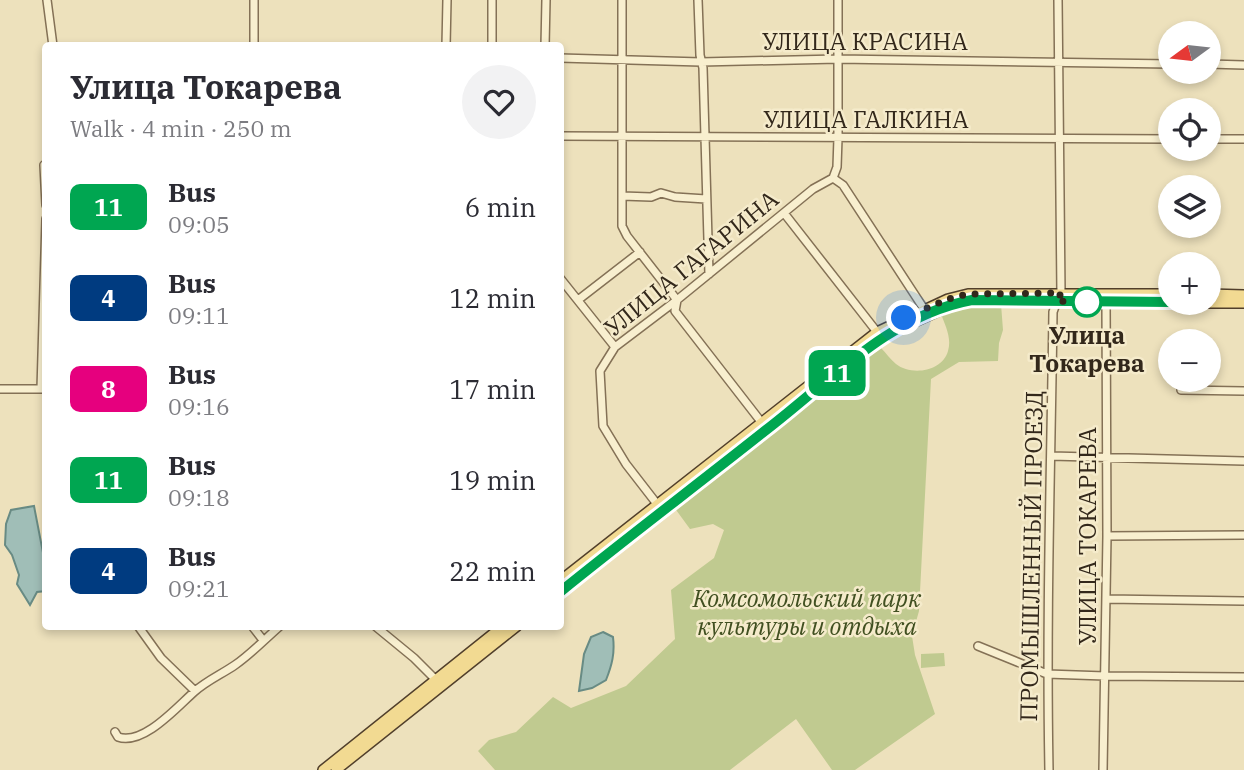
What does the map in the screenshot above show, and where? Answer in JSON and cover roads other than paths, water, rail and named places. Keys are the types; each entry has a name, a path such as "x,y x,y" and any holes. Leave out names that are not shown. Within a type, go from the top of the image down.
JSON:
{"main road":[{"path":"564,578 879,335 924,309 968,294 1158,301"},
{"path":"1221,294 1244,295"},
{"path":"1106,298 1158,295"},
{"path":"564,589 879,335 965,302 1059,297"},
{"path":"1221,303 1244,303"},
{"path":"336,770 499,630"},
{"path":"324,770 512,630"}],"street":[{"path":"47,0 52,42"},
{"path":"254,0 254,42"},
{"path":"446,42 447,0"},
{"path":"492,0 492,42"},
{"path":"545,0 545,42"},
{"path":"622,0 622,226 677,300 675,311 762,423"},
{"path":"698,0 703,68 709,274"},
{"path":"838,0 838,138 834,178 843,186 924,309"},
{"path":"1058,0 1059,297"},
{"name":"УЛИЦА КРАСИНА","path":"564,58 701,62 838,59 1158,64"},
{"path":"1222,64 1244,65"},
{"name":"УЛИЦА ГАЛКИНА","path":"564,136 1158,139"},
{"path":"1221,139 1244,139"},
{"name":"УЛИЦА ГАГАРИНА","path":"657,504 626,464 603,426 600,370 615,347 813,189 834,178"},
{"path":"622,196 651,197 661,193 675,197 706,199"},
{"path":"783,213 879,335"},
{"path":"578,300 640,252"},
{"path":"564,283 615,347"},
{"name":"ПРОМЫШЛЕННЫЙ ПРОЕЗД","path":"1048,770 1047,674 1054,312 1059,297"},
{"name":"УЛИЦА ТОКАРЕВА","path":"1103,770 1107,536 1106,298"},
{"path":"0,389 42,389"},
{"path":"1221,391 1244,391"},
{"path":"1051,456 1244,461"},
{"path":"1107,536 1244,535"},
{"path":"1106,599 1244,601"},
{"path":"141,630 161,658 195,691"},
{"path":"256,630 263,640"},
{"path":"116,732 118,737 123,739 147,731 180,707 195,691 236,664 275,630"},
{"path":"380,630 439,683"},
{"path":"978,646 1047,674 1244,677"}],"water":[{"path":"34,506 42,547 42,591 37,592 30,605 17,584 19,575 12,555 5,545 6,524 11,510"},
{"path":"603,632 613,637 614,643 606,680 592,688 579,691 584,654 591,637"}],"place":[{"name":"Улица Токарева","path":"1087,302"}],"park label":[{"name":"Комсомольский парк культуры и отдыха","path":"807,612"}]}
